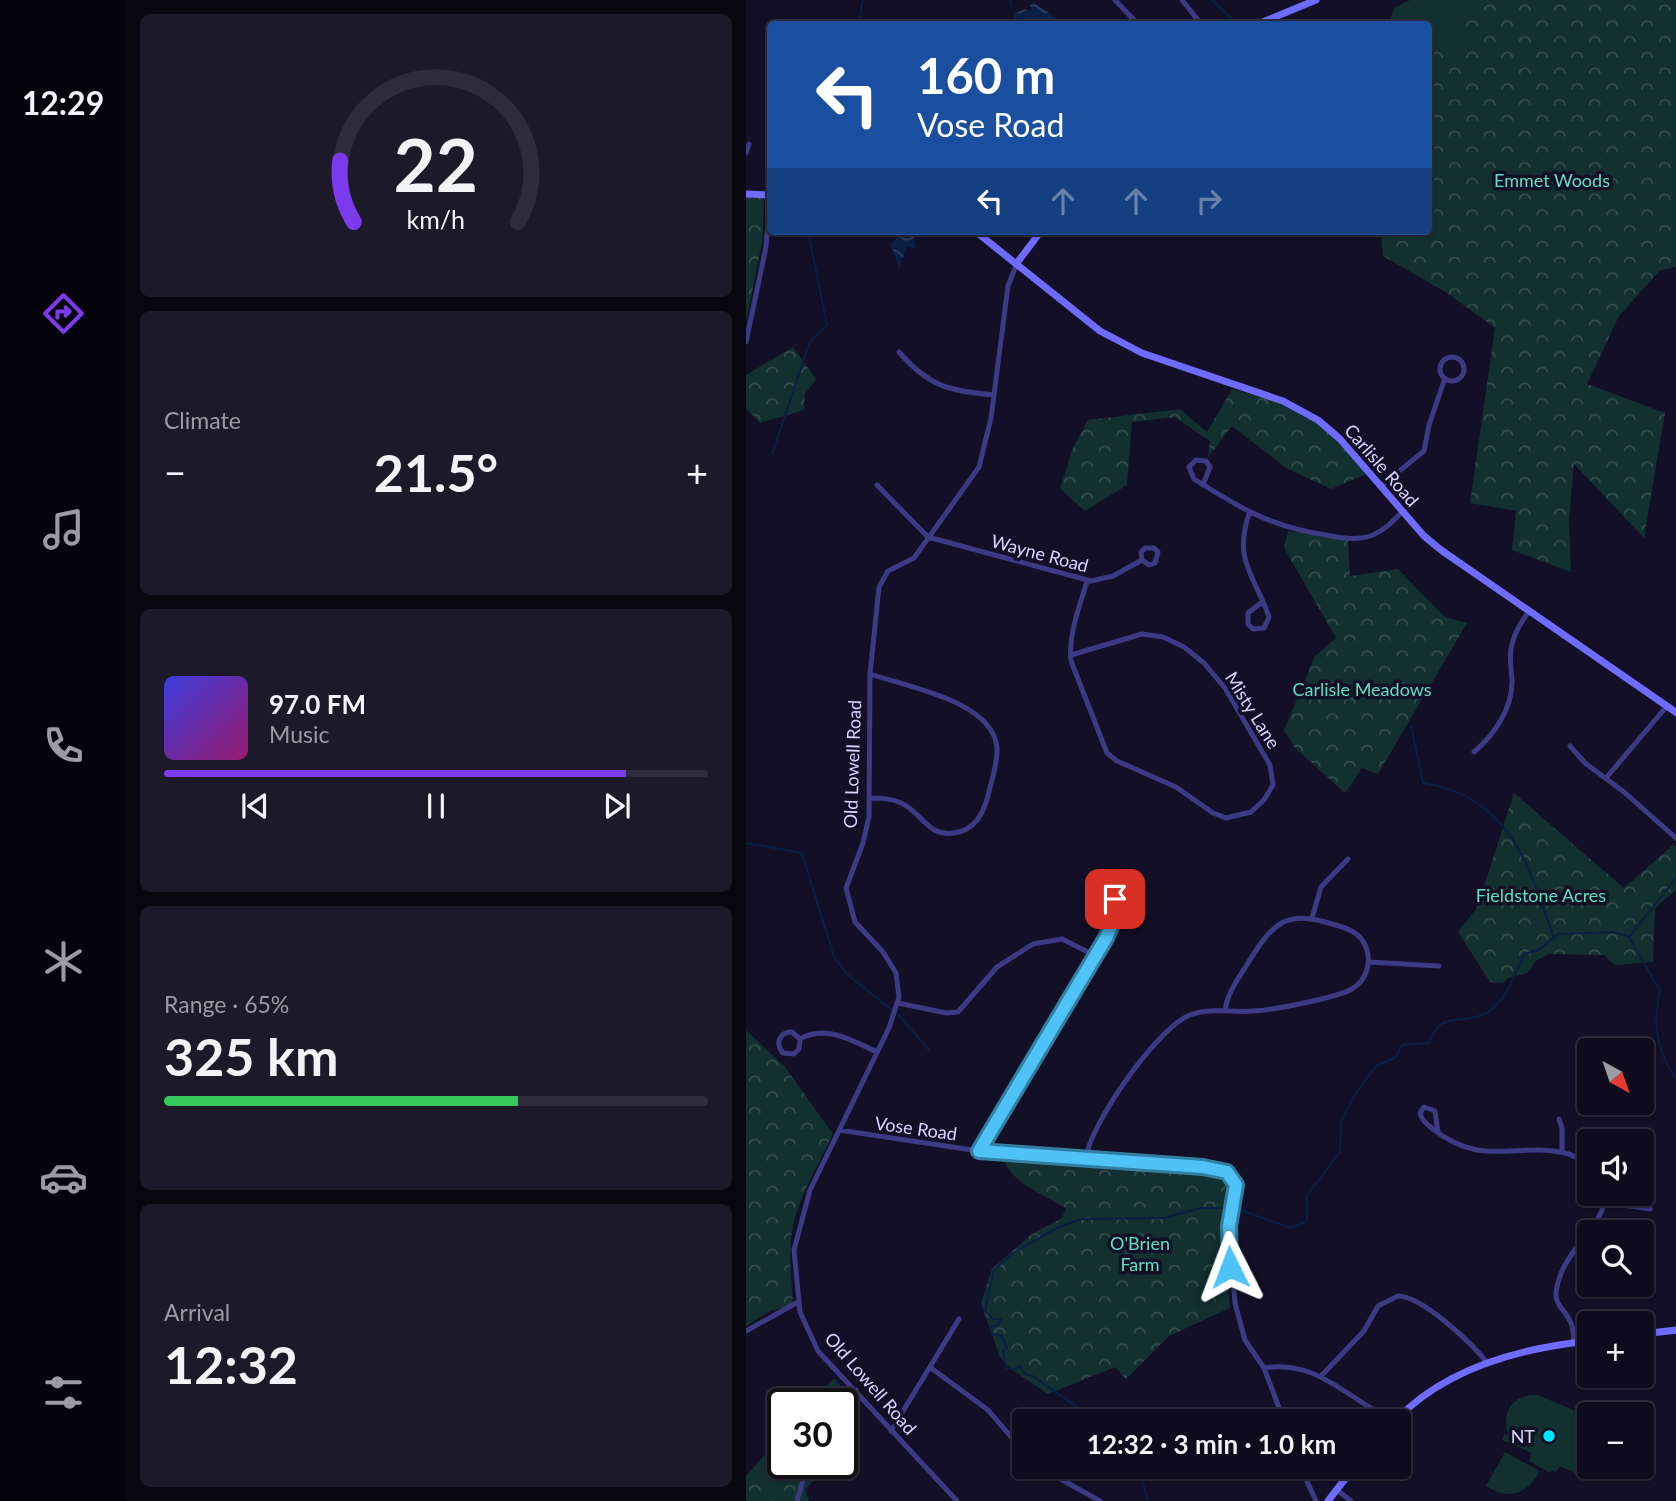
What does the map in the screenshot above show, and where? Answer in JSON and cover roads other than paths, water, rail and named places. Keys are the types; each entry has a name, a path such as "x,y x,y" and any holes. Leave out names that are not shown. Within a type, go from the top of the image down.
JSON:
{"main road":[{"path":"1265,21 1316,0"},
{"path":"746,194 767,195"},
{"name":"Carlisle Road","path":"980,235 1081,319 1126,346 1304,410 1340,439 1403,512 1441,550 1676,713"},
{"name":"Old Lowell Road","path":"1017,263 1038,235"},
{"path":"1654,1333 1676,1330"},
{"path":"1409,1409 1441,1382 1487,1364 1577,1342"},
{"path":"1328,1501 1344,1479"}],"street":[{"path":"1115,0 1134,21"},
{"path":"1182,0 1199,21"},
{"path":"746,153 749,144"},
{"path":"746,342 767,234"},
{"name":"Old Lowell Road","path":"853,1388 818,1351 801,1314 794,1250 798,1228 816,1177 898,1003 896,973 883,952 855,922 847,897 848,878 867,831 870,674 881,579 888,571 914,558 979,467 989,432 1008,289 1017,263"},
{"path":"899,352 923,377 937,386 994,395"},
{"path":"1381,486 1424,451 1429,425 1445,379 1441,370 1443,363 1452,358 1459,360 1464,370 1461,377 1454,381 1445,379"},
{"path":"1203,485 1210,467 1206,461 1196,460 1189,467 1189,474 1203,485 1249,514 1298,531 1353,539 1378,532 1403,512"},
{"path":"877,485 928,537"},
{"path":"1249,514 1242,550 1269,621 1264,628 1253,629 1246,617 1250,610 1262,603"},
{"name":"Wayne Road","path":"928,537 1087,581 1107,579 1142,560"},
{"path":"1070,655 1072,634 1087,581"},
{"path":"1475,752 1489,738 1507,707 1512,687 1512,642 1530,610"},
{"name":"Misty Lane","path":"1142,634 1164,637 1188,649 1225,688 1267,760 1273,779 1268,795 1245,815 1227,818 1213,813 1167,782 1113,759 1104,745 1070,655 1142,634"},
{"path":"869,798 901,802 934,830 958,832 969,827 982,814 997,751 990,727 977,713 870,674"},
{"path":"1606,778 1667,706"},
{"path":"1570,746 1585,763 1676,839"},
{"path":"1312,918 1321,887 1348,859"},
{"path":"979,1151 1096,956 1116,915 1113,896"},
{"path":"1086,1158 1096,1126 1165,1029 1193,1014 1261,1011 1345,992 1360,982 1368,962 1365,944 1356,933 1312,918 1286,921 1267,934 1232,988 1225,1011"},
{"path":"898,1003 946,1013 958,1012 1003,961 1043,940 1070,941 1096,956"},
{"path":"1368,962 1439,966"},
{"path":"788,1032 800,1039 799,1049 794,1054 783,1053 779,1047 779,1039 788,1032"},
{"path":"800,1039 812,1034 831,1034 877,1052"},
{"path":"1438,1132 1435,1111 1424,1108 1421,1118 1438,1132 1452,1142 1491,1153 1562,1152 1577,1159"},
{"path":"1559,1119 1562,1128 1562,1152"},
{"name":"Vose Road","path":"839,1130 979,1151 1203,1167 1227,1172 1234,1179 1236,1190 1229,1234 1233,1289 1245,1340 1264,1368 1279,1409"},
{"path":"1574,1342 1573,1327 1559,1306 1556,1291 1569,1255 1597,1222 1603,1206"},
{"path":"1631,1206 1650,1209"},
{"path":"1322,1375 1364,1331 1378,1306 1398,1296 1418,1302 1475,1349 1487,1364"},
{"path":"746,1331 768,1316 789,1310 798,1302"},
{"path":"789,1310 801,1314"},
{"path":"891,1431 959,1319"},
{"path":"1264,1368 1298,1367 1322,1375 1371,1409"},
{"path":"931,1368 988,1410 1012,1438"},
{"name":"Old Lowell Road","path":"858,1393 957,1501"},
{"path":"797,1501 803,1479"},
{"path":"1061,1479 1101,1501"},
{"path":"1306,1479 1316,1501"},
{"path":"1336,1489 1351,1501"}],"water":[{"path":"1035,3 1057,21 1013,21 1014,14 1023,9 1031,10 1030,4"},
{"path":"898,235 914,235 916,249 907,246 899,268 891,245"}],"waterway":[{"path":"859,21 863,0"},
{"path":"1010,0 1011,6"},
{"path":"1212,0 1234,21"},
{"path":"772,454 810,341 827,325 809,235"},
{"path":"1411,725 1423,783 1453,790 1477,802 1512,838 1535,885 1554,939"},
{"path":"746,843 802,853 834,957 847,974 892,1010"},
{"path":"1630,936 1677,877"},
{"path":"1235,1208 1291,1228 1307,1221 1307,1195 1340,1152 1341,1122 1354,1096 1376,1066 1396,1057 1402,1045 1429,1043 1444,1023 1473,1018 1490,1011 1508,989 1524,954 1539,950 1558,934 1614,932 1629,937 1660,991 1656,1016 1658,1038 1677,1081"},
{"path":"898,1014 929,1050"},
{"path":"1080,1409 1033,1376 1025,1374 1020,1366 1014,1370 1006,1368 1003,1351 1007,1348 1002,1336 992,1334 991,1327 998,1325 1001,1319 993,1319 985,1311 994,1270 1013,1253 1057,1228 1081,1219 1164,1218 1201,1208 1229,1208"},
{"path":"1142,1479 1148,1501"}],"place":[{"name":"NT","path":"1549,1436"}],"park label":[{"name":"Emmet Woods","path":"1552,180"},
{"name":"Carlisle Meadows","path":"1362,689"},
{"name":"Fieldstone Acres","path":"1541,895"},
{"name":"O'Brien Farm","path":"1140,1253"}]}
